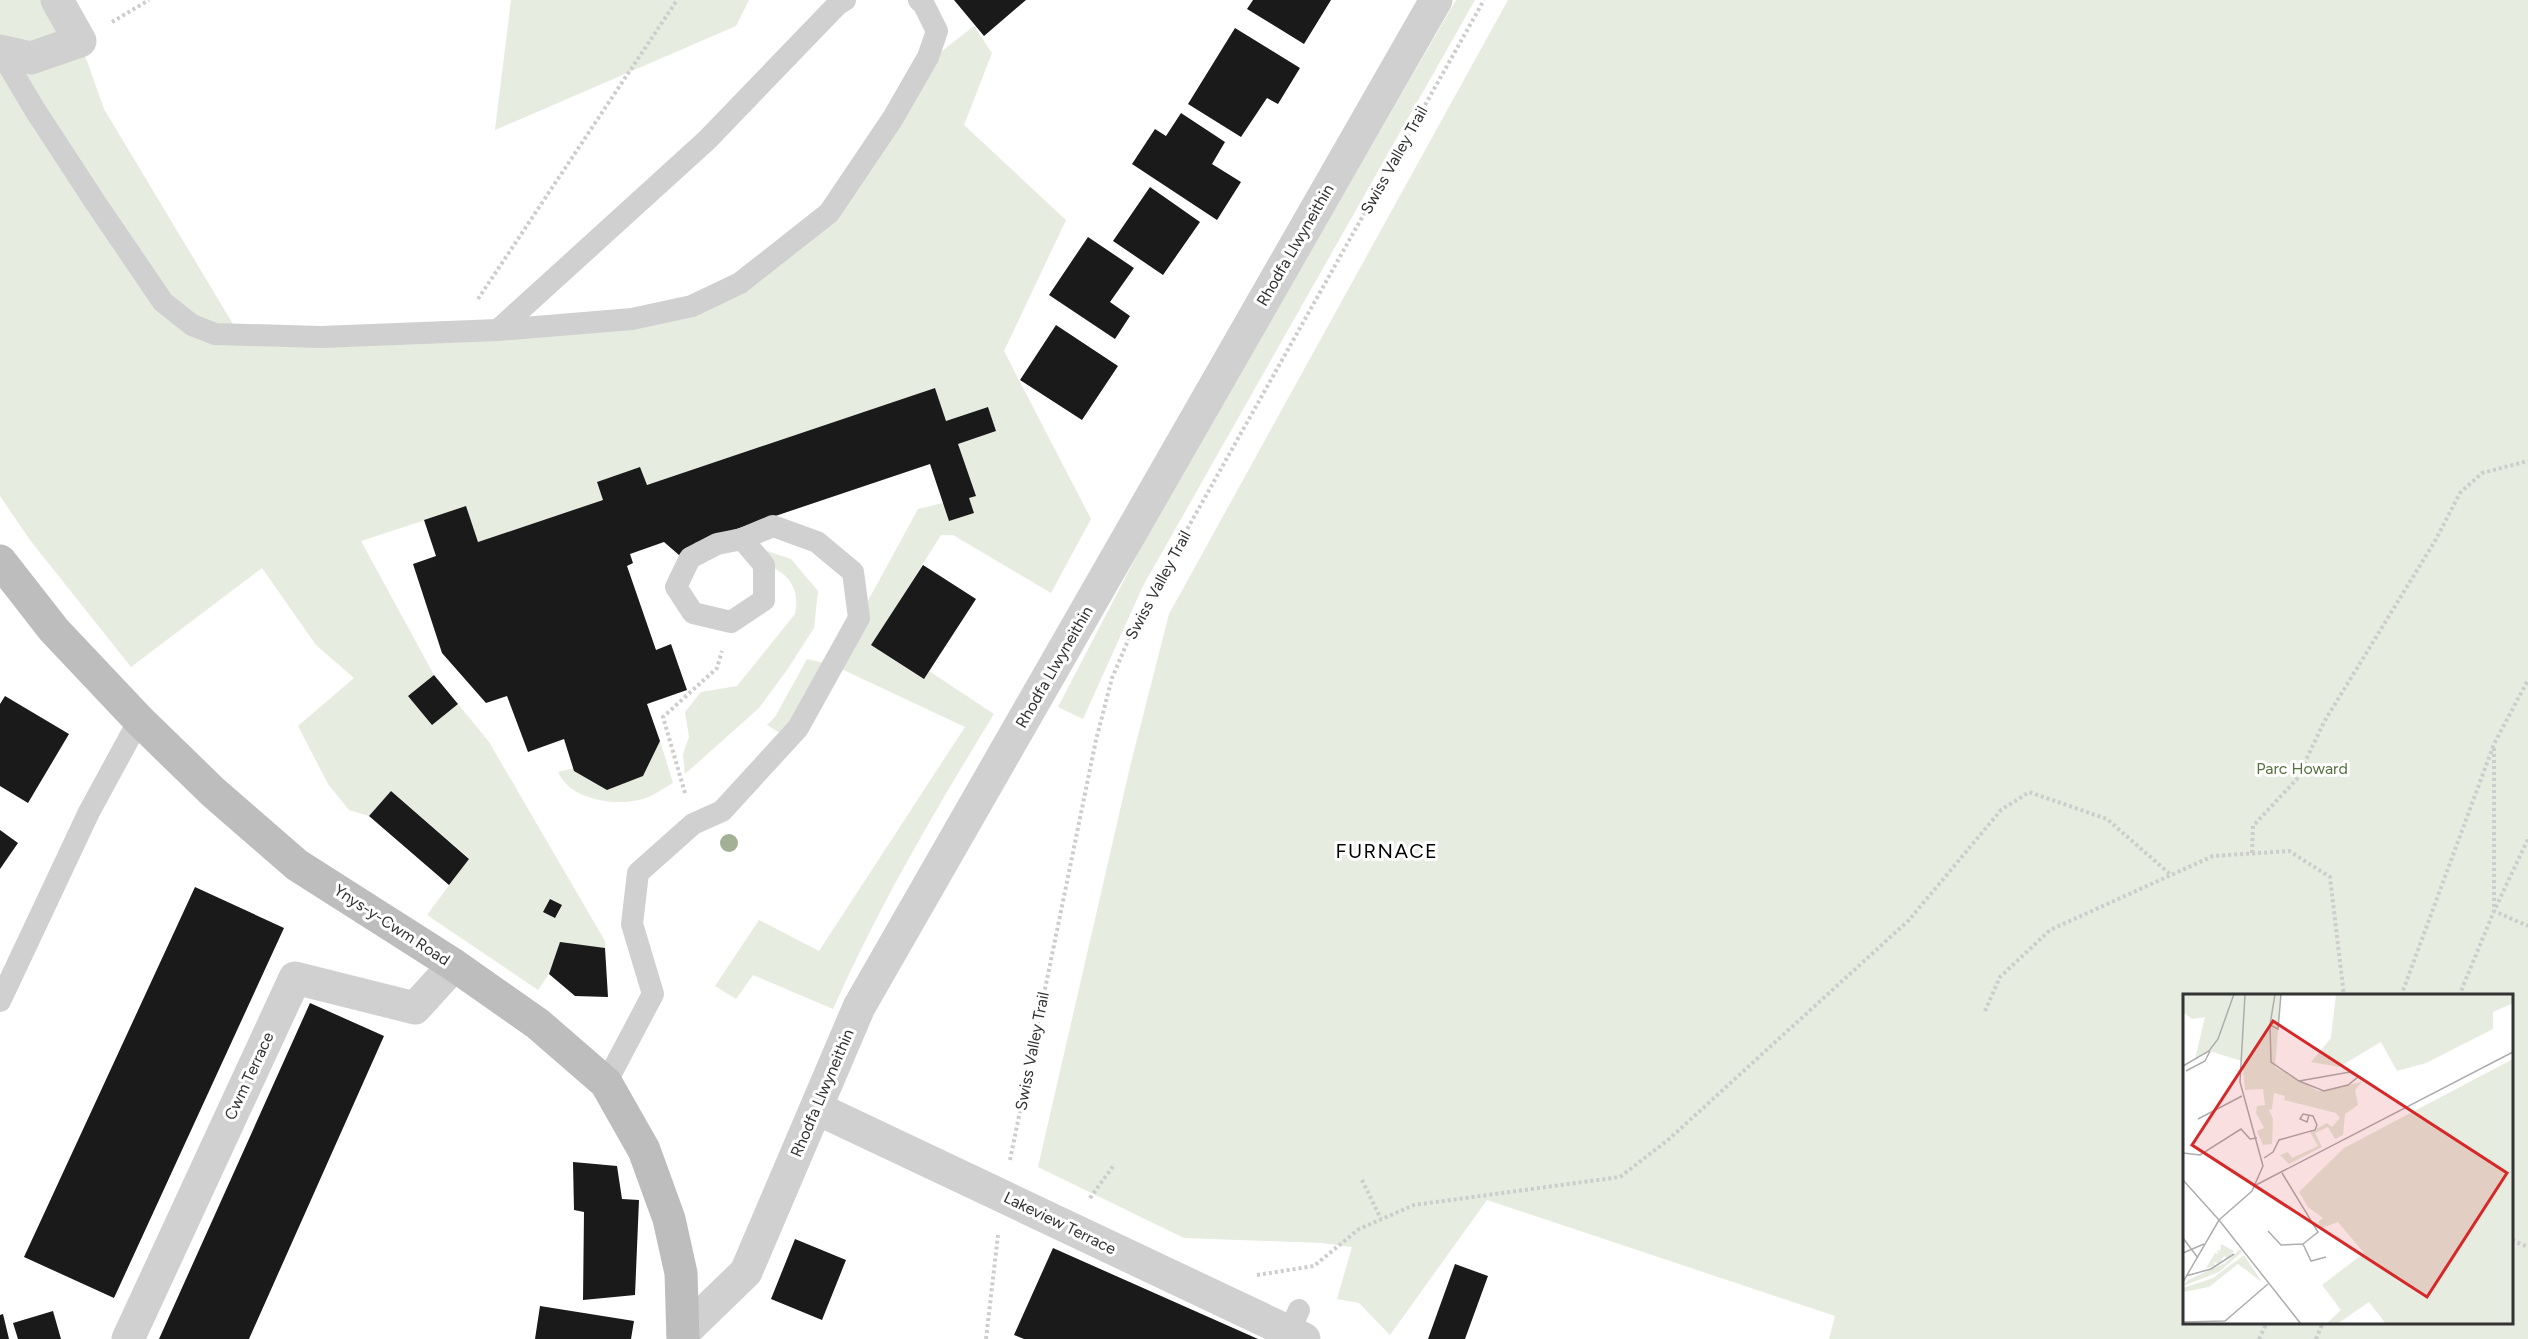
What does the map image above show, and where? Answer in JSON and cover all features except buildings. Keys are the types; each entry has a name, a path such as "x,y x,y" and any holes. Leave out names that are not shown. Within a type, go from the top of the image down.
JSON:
{"main road":[{"name":"Ynys-y-Cwm Road","path":"0,561 54,630 139,720 213,792 297,865 454,965 538,1024 606,1083 644,1150 669,1219 681,1274 683,1336"}],"street":[{"path":"0,51 31,58 81,40 57,0"},
{"name":"Rhodfa Llwyneithin","path":"683,1336 746,1272 859,1007 1436,0"},
{"name":"Cwm Terrace","path":"128,1339 295,978 415,1008 454,965"},
{"name":"Lakeview Terrace","path":"816,1108 1215,1297 1297,1327"}],"lane":[{"path":"498,330 707,140 837,5 845,0"},
{"path":"0,51 35,110 130,255 164,302 192,325 215,334 267,337 498,330 632,319 692,306 740,283 829,213 893,118 928,57 937,31 924,5 919,0"},
{"path":"606,1083 653,993 632,924 638,873 693,824 722,812 798,728 859,618 854,572 817,542 773,526 742,539"},
{"path":"0,1001 89,812 139,720"}],"path":[{"path":"81,40 149,0"},
{"path":"457,332 677,0"},
{"name":"Swiss Valley Trail","path":"986,1339 1003,1195 1094,752 1112,678 1139,615 1484,0"},
{"path":"2252,854 2253,826 2297,778 2324,723 2435,541 2460,493 2482,473 2528,460"},
{"path":"693,824 663,717 717,668"},
{"path":"2402,994 2494,744 2528,680"},
{"path":"2494,744 2494,911"},
{"path":"1215,1297 1262,1273 1314,1266 1359,1229 1414,1205 1620,1177 1668,1140 1909,920 2001,810 2029,792 2107,819 2171,875"},
{"path":"2460,994 2494,911 2528,839"},
{"path":"1985,1011 2000,977 2050,930 2212,856 2289,851 2330,877 2344,994"},
{"path":"2494,911 2528,926"},
{"path":"1362,1180 1381,1219"},
{"path":"2513,1241 2528,1247"},
{"path":"2259,1339 2266,1324"},
{"path":"2316,1339 2323,1324"}],"green space":[{"path":"0,0 57,0 80,41 104,109 245,344 693,309 833,215 932,59 974,26 992,53 964,125 1066,220 1004,351 1091,519 1051,593 953,535 941,535 872,645 929,671 994,714 909,859 869,933 833,1009 753,975 736,999 715,986 759,920 819,951 965,727 833,665 918,509 975,495 958,444 996,431 988,407 946,421 935,388 647,485 640,467 597,482 603,500 478,542 465,507 361,541 434,675 408,696 458,704 489,742 605,941 605,948 560,943 549,974 538,990 427,915 469,858 391,791 369,816 349,810 328,784 298,726 354,678 316,645 262,568 131,667 30,540 0,496"},
{"path":"511,0 749,0 736,26 495,130"},
{"path":"1456,0 1475,0 1143,586 1083,719 1058,707 1160,511"},
{"name":"Parc Howard","path":"1508,0 2528,0 2528,1339 1829,1339 1835,1316 1487,1200 1390,1335 1359,1303 1337,1299 1352,1247 1322,1243 1184,1238 1038,1167 1130,767 1169,614"},
{"path":"758,548 791,559 818,591 814,628 759,708 685,774 683,754 689,737 685,712 701,692 737,686 795,614 796,602 792,584 780,572 753,557"},
{"path":"807,659 833,665 788,738 767,725 775,717"},
{"path":"660,741 673,783 643,799 620,802 595,799 573,789 564,782 558,772 574,768 607,790 643,776"}],"district":[{"name":"FURNACE","path":"1387,851"}]}
